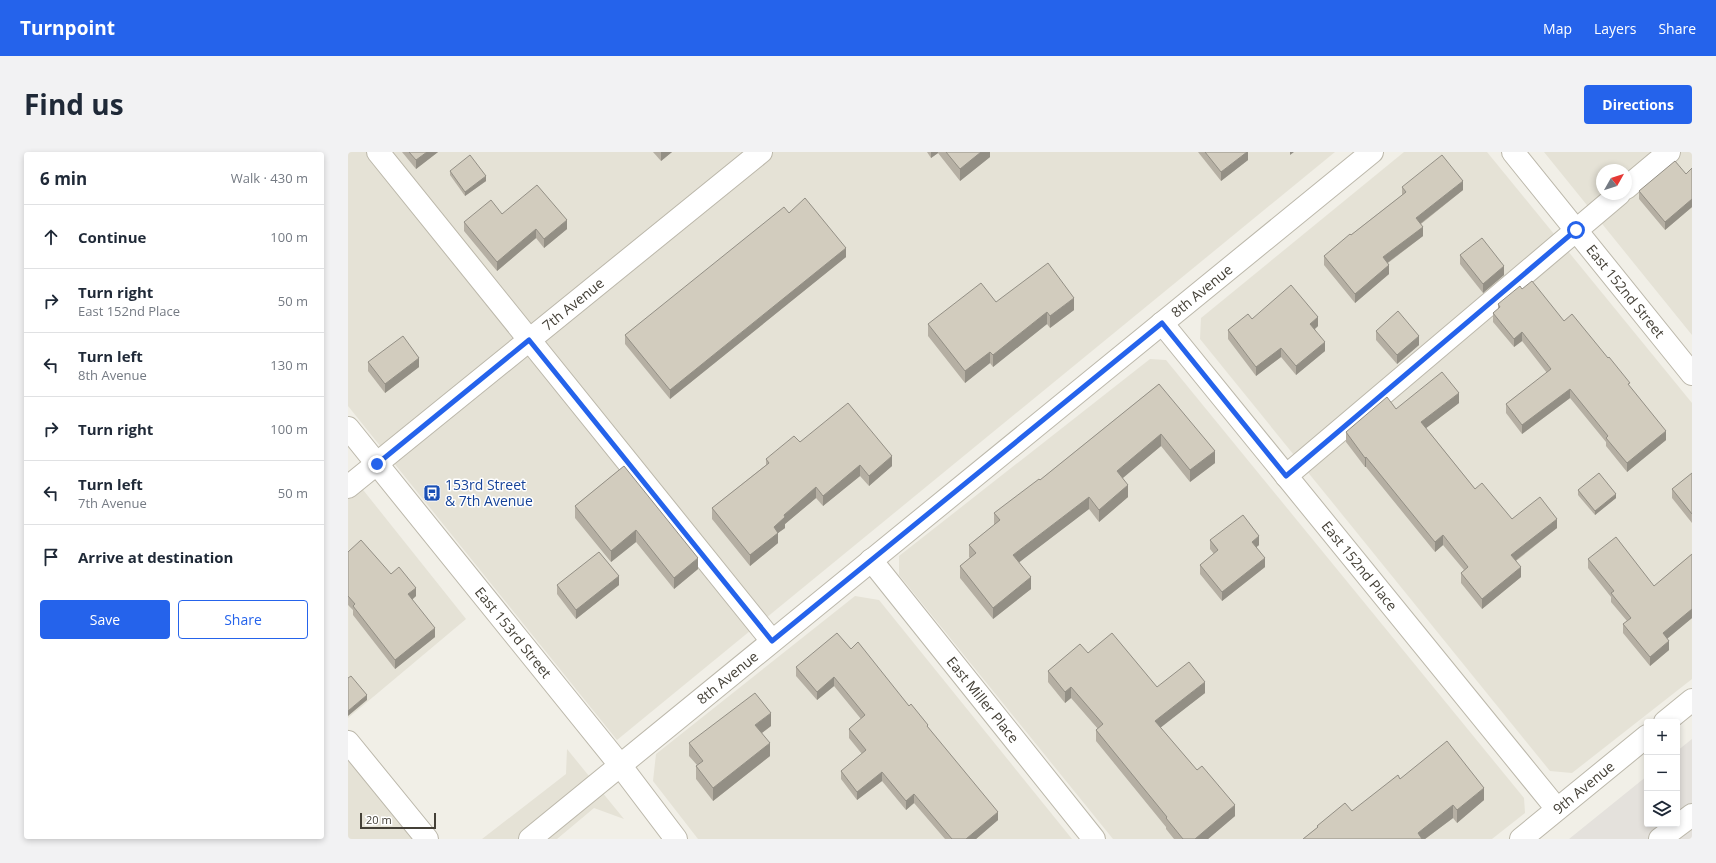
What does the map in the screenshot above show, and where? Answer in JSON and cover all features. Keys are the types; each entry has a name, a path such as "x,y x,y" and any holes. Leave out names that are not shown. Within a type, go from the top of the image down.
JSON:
{"street":[{"path":"378,152 772,641"},
{"name":"7th Avenue","path":"348,487 761,152"},
{"name":"8th Avenue","path":"530,839 1372,152"},
{"name":"East 152nd Street","path":"1513,152 1692,374"},
{"path":"1632,183 1669,152"},
{"path":"1286,476 1612,200"},
{"name":"East 152nd Place","path":"1162,323 1557,809"},
{"name":"East 153rd Street","path":"348,428 620,765 676,839"},
{"name":"East Miller Place","path":"871,560 1094,839"},
{"path":"1669,719 1692,700"},
{"name":"9th Avenue","path":"1521,839 1644,738"},
{"path":"348,742 427,839"},
{"path":"1661,839 1692,815"}],"shaded area":[{"path":"348,152 1335,152 617,740 348,406"},
{"path":"1404,152 1487,152 1692,403 1692,679 1572,773 1550,771 1200,339 1201,318"},
{"path":"1544,152 1692,152 1692,335"},
{"path":"1150,359 1166,360 1524,798 1525,813 1492,839 1113,839 899,575 899,556"},
{"path":"348,471 466,619 348,718"},
{"path":"855,596 879,600 1072,839 698,839 653,781 656,754"},
{"path":"348,729 436,839 348,839"},
{"path":"1692,739 1692,839 1569,839 1644,778 1644,827 1680,827 1680,749"},
{"path":"567,749 624,819 594,808 557,839 482,839 566,774"}],"building":[{"path":"409,152 427,152 416,160"},
{"path":"946,152 981,152 960,169"},
{"path":"1205,152 1247,152 1221,172"},
{"path":"470,155 486,176 465,192 450,171"},
{"path":"1442,155 1463,181 1416,218 1423,227 1383,257 1389,265 1355,294 1324,256 1350,234 1351,235 1406,192 1402,187"},
{"path":"1675,161 1686,174 1692,168 1692,199 1665,222 1639,191"},
{"path":"537,185 567,220 544,239 536,229 497,262 464,222 491,200 502,214"},
{"path":"805,198 846,248 670,390 625,335 784,207 789,213"},
{"path":"1482,238 1504,266 1483,284 1460,255"},
{"path":"1048,263 1074,298 1050,316 1047,312 993,355 990,352 965,371 928,324 981,283 996,302"},
{"path":"1532,281 1564,321 1572,314 1630,383 1628,384 1666,431 1627,463 1606,438 1608,436 1570,389 1522,425 1506,404 1551,369 1522,332 1514,339 1493,313 1500,307 1498,304 1520,286 1522,289"},
{"path":"1291,285 1318,317 1310,324 1325,342 1296,366 1281,348 1256,367 1228,330 1248,314 1252,319"},
{"path":"1398,311 1419,336 1397,355 1376,331"},
{"path":"403,336 419,358 385,384 368,362"},
{"path":"1442,372 1459,393 1421,422 1475,489 1482,483 1512,519 1540,497 1557,519 1511,555 1521,567 1482,599 1461,573 1468,567 1443,535 1435,542 1366,457 1365,458 1346,432 1387,397 1396,409"},
{"path":"1159,384 1215,451 1190,470 1161,434 1117,471 1128,485 1099,510 1089,497 1013,555 1031,577 993,608 960,566 976,553 969,545 1000,520 994,513 1039,479 1040,480"},
{"path":"848,403 892,456 869,476 860,465 823,496 816,487 784,515 785,517 774,527 778,533 750,555 712,508 769,463 766,459 794,436 800,442"},
{"path":"624,466 698,558 674,578 636,530 611,551 575,506"},
{"path":"1599,473 1616,494 1595,511 1578,490"},
{"path":"1692,473 1692,514 1672,489"},
{"path":"1243,515 1259,536 1252,542 1265,558 1222,592 1200,565 1218,550 1210,540"},
{"path":"1616,537 1654,586 1692,554 1692,609 1663,633 1669,641 1650,657 1623,624 1631,618 1611,593 1614,591 1588,559"},
{"path":"361,540 391,574 399,567 416,588 408,594 435,628 395,660 353,606 355,604 348,596 348,552"},
{"path":"599,552 619,576 576,610 557,585"},
{"path":"837,633 851,649 858,642 909,706 911,704 928,725 927,726 998,812 966,839 952,839 914,794 906,801 882,772 857,792 841,771 866,750 849,729 865,715 834,677 817,692 796,667"},
{"path":"1112,633 1157,687 1189,662 1205,682 1155,721 1197,770 1202,766 1235,805 1195,839 1183,839 1166,818 1167,817 1096,730 1103,724 1071,687 1065,692 1048,671 1080,644 1088,653"},
{"path":"351,676 367,695 348,711 348,678"},
{"path":"755,693 771,713 755,725 770,743 713,788 696,766 703,761 689,743"},
{"path":"1447,741 1484,788 1457,810 1453,805 1418,833 1422,839 1303,839 1345,803 1352,811 1398,775 1400,779"}],"place":[{"name":"153rd Street & 7th Avenue","path":"432,493"}],"route":[{"path":"377,464 529,340 772,641 1162,323 1286,476 1576,230"}]}
